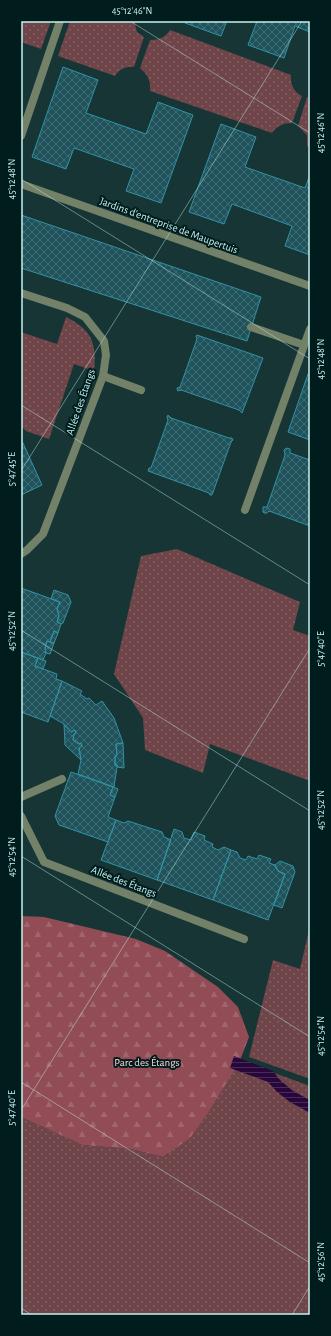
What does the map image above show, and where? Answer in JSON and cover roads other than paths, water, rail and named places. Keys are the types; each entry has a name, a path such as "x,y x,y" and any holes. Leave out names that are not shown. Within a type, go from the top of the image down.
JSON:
{"street":[{"path":"21,136 60,21"},
{"name":"Jardins d'entreprise de Maupertuis","path":"21,184 310,286"},
{"name":"Allée des Étangs","path":"21,293 67,308 85,317 104,341 106,355 103,376 42,534 27,550 21,554"},
{"path":"251,327 304,345"},
{"path":"245,510 310,329"},
{"path":"103,376 141,390"},
{"path":"21,797 62,779"},
{"name":"Allée des Étangs","path":"21,816 44,862 244,939"}],"park label":[{"name":"Parc des Étangs","path":"147,1062"}]}
